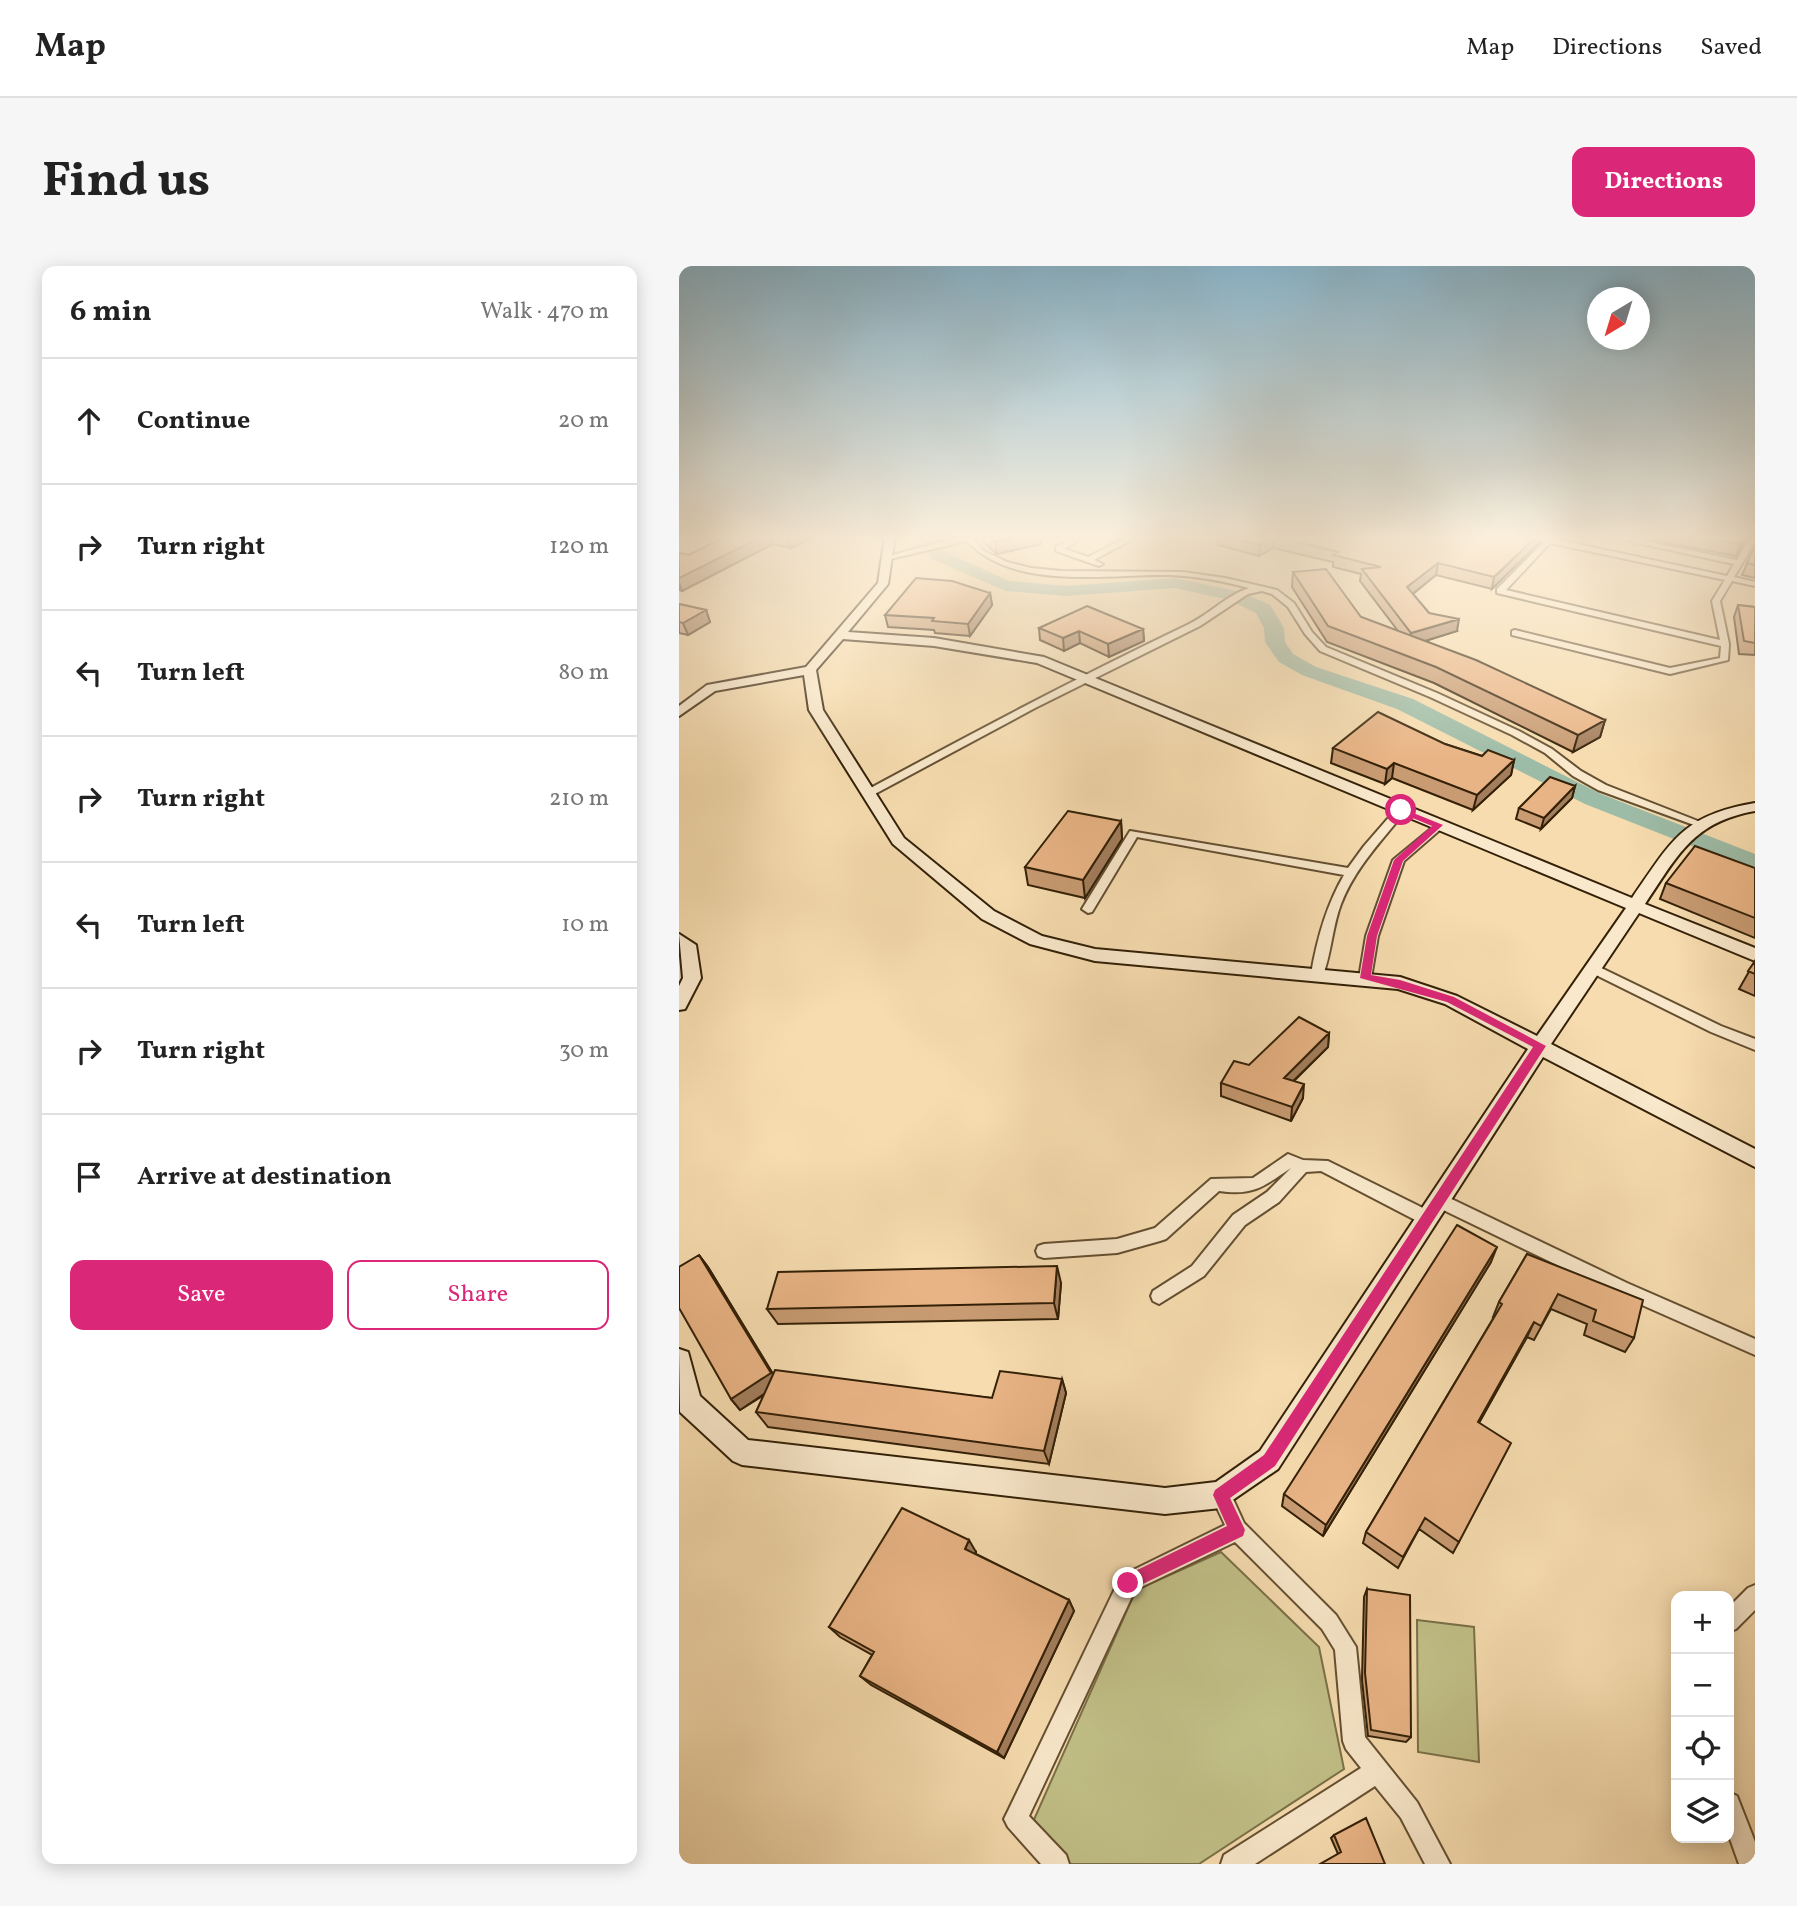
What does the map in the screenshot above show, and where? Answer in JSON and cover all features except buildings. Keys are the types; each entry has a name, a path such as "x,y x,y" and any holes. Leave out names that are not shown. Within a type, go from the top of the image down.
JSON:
{"main road":[{"path":"679,712 711,688 810,670 860,611"},
{"path":"839,635 934,642 994,650 1040,660 1755,955"},
{"path":"810,670 816,710 898,841 988,915 1036,940 1095,955 1400,983 1451,1000 1755,1159"},
{"path":"679,1360 689,1403 742,1452 1165,1500 1221,1495 1269,1460 1540,1046 1686,838 1726,812 1755,807"},
{"path":"679,940 687,944 692,978 679,1004"}],"street":[{"path":"869,793 1084,677 1205,620 1219,611"},
{"path":"1297,611 1311,640 1323,649 1415,686 1542,747 1564,760 1585,779 1686,838"},
{"path":"1582,611 1725,645"},
{"path":"1515,633 1670,671 1724,660 1725,645 1718,611"},
{"path":"1317,974 1324,928 1349,872 1374,838 1401,810"},
{"path":"1365,978 1372,936 1399,860 1438,825"},
{"path":"1088,909 1134,833 1349,872"},
{"path":"1593,968 1716,1029 1755,1045"},
{"path":"1044,1251 1117,1246 1160,1234 1216,1184 1238,1187 1266,1182 1288,1160 1302,1166 1323,1165 1433,1209 1755,1347"},
{"path":"1159,1296 1198,1271 1239,1220 1273,1197 1302,1166"},
{"path":"1221,1495 1237,1530 1329,1622 1345,1647 1354,1741 1409,1810 1438,1864"},
{"path":"1057,1864 1016,1819 1128,1583 1237,1530"},
{"path":"1734,1617 1755,1595"},
{"path":"1233,1864 1378,1771"},
{"path":"1734,1818 1751,1864"}],"shaded area":[{"path":"1221,1552 1319,1647 1344,1769 1199,1864 1058,1864 1028,1833 1136,1590"},
{"path":"1417,1620 1474,1627 1479,1762 1418,1752"}],"waterway":[{"path":"1264,611 1274,628 1275,642 1286,658 1309,671 1405,704 1593,799 1755,863"}],"route":[{"path":"1128,1583 1237,1530 1221,1495 1269,1460 1540,1046 1451,1000 1400,983 1365,978 1372,936 1399,860 1438,825 1401,810"}]}
